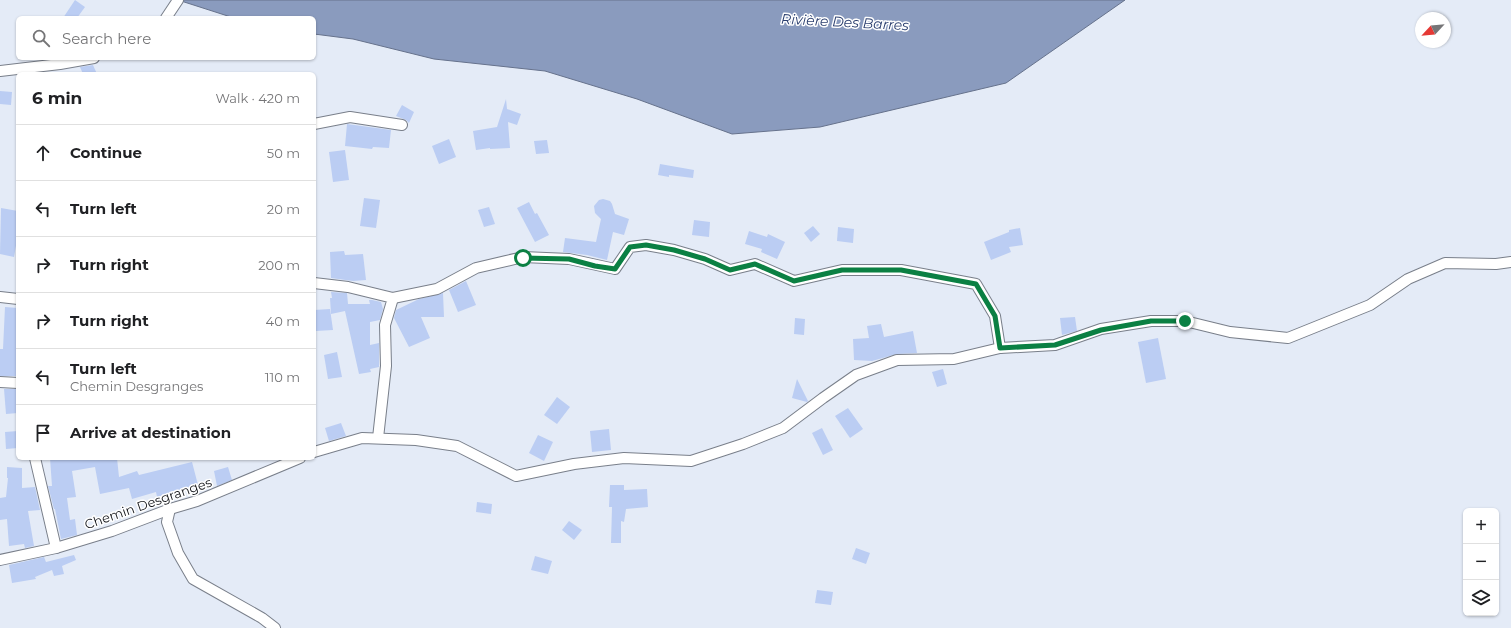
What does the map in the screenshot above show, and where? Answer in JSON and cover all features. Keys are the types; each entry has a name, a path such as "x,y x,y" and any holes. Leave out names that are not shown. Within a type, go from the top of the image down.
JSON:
{"street":[{"path":"168,15 178,0"},
{"path":"0,71 83,60"},
{"path":"316,124 350,118 402,124"},
{"path":"316,283 348,287 393,298 437,289 476,268 523,258 569,259 595,266 615,269 630,247 646,245 705,259 730,270 755,264 794,281 842,270 901,270 976,284 995,316 1000,348"},
{"path":"316,451 362,438 416,440 457,446 516,476 574,464 624,458 691,461 743,444 783,428 856,375 897,360 954,359 1000,348 1055,345 1101,330 1151,321 1185,321 1230,332 1288,338 1370,305 1408,279 1445,263 1496,264 1511,262"},
{"path":"0,297 16,299"},
{"path":"378,438 386,366 385,325 393,298"},
{"path":"0,382 16,383"},
{"path":"35,460 56,548"},
{"name":"Chemin Desgranges","path":"0,560 56,548 112,531 170,509 197,501 295,460"},
{"path":"170,509 167,522 178,552 193,579 262,618 276,628"}],"water":[{"name":"Rivière Des Barres","path":"178,0 1125,0 1006,83 820,127 732,134 637,99 545,71 434,59 353,39 316,34 316,16 228,16"}],"building":[{"path":"75,0 85,7 78,16 64,16"},
{"path":"93,65 96,72 82,72 80,67"},
{"path":"0,91 12,92 11,105 0,104"},
{"path":"506,99 507,109 521,114 517,125 508,122 510,148 476,150 473,131 497,127"},
{"path":"402,105 414,112 409,123 406,120 396,116"},
{"path":"347,124 391,130 389,148 373,147 372,149 345,146"},
{"path":"449,139 456,157 439,164 432,146"},
{"path":"547,140 549,153 536,154 534,141"},
{"path":"345,150 349,180 333,182 329,152"},
{"path":"660,164 694,170 693,178 658,175"},
{"path":"364,198 380,200 376,228 360,226"},
{"path":"603,199 610,201 615,214 629,219 624,235 613,232 607,260 587,255 563,252 565,238 596,242 601,219 595,213 594,206 599,200"},
{"path":"529,202 549,235 535,242 517,208"},
{"path":"489,207 495,224 484,227 478,210"},
{"path":"1,208 16,211 16,246 14,257 0,254"},
{"path":"694,220 710,222 709,237 692,235"},
{"path":"813,226 820,234 811,242 804,233"},
{"path":"838,227 854,229 853,243 837,241"},
{"path":"1020,228 1023,245 1009,247 1011,252 991,260 984,242 1009,232 1009,230"},
{"path":"749,231 767,237 768,234 785,242 777,259 761,252 762,249 745,244"},
{"path":"344,251 345,255 363,254 366,280 353,281 331,278 330,252"},
{"path":"466,281 476,305 458,312 449,290"},
{"path":"331,292 347,293 348,304 370,304 369,300 381,302 383,309 380,320 370,322 370,345 379,343 379,367 370,369 371,372 359,374 345,311 331,314"},
{"path":"443,293 444,317 421,317 430,338 409,347 394,318 396,310 419,299"},
{"path":"5,307 16,308 16,376 0,376 0,349 3,349"},
{"path":"330,309 333,330 316,331 316,310"},
{"path":"1075,317 1077,331 1062,335 1060,318"},
{"path":"795,318 805,319 804,335 794,334"},
{"path":"881,324 884,337 913,331 917,353 897,354 872,361 854,360 853,339 869,338 867,326"},
{"path":"1158,338 1166,379 1146,383 1138,342"},
{"path":"337,352 342,377 328,379 324,355"},
{"path":"943,369 947,384 937,387 932,372"},
{"path":"797,379 808,401 807,402 792,398"},
{"path":"4,389 16,389 16,413 6,414"},
{"path":"557,397 570,407 557,424 544,415"},
{"path":"848,408 863,429 850,438 835,416"},
{"path":"341,423 346,436 329,441 325,428"},
{"path":"822,428 833,450 823,455 812,433"},
{"path":"609,429 611,450 592,452 590,431"},
{"path":"16,431 16,448 6,449 5,432"},
{"path":"538,435 553,442 544,461 529,453"},
{"path":"50,460 117,460 119,477 137,471 139,475 192,462 198,485 169,492 170,493 157,497 156,492 132,499 129,488 100,494 95,467 72,471 76,497 67,498 70,520 75,519 77,535 61,539 55,509 48,486 52,486"},
{"path":"7,467 22,468 22,488 35,487 40,510 28,511 34,546 25,548 24,544 9,546 7,519 0,520 0,498 6,497 8,478"},
{"path":"228,467 232,480 217,486 214,471"},
{"path":"610,485 624,485 624,490 647,489 648,507 626,509 624,522 621,521 621,543 611,543 612,507 609,507"},
{"path":"477,502 492,504 491,514 476,512"},
{"path":"569,521 582,530 574,540 562,530"},
{"path":"856,548 870,553 866,564 852,559"},
{"path":"74,555 76,560 62,566 64,574 54,576 52,570 35,577 36,579 12,583 9,565 44,557 46,562"},
{"path":"535,556 552,561 548,574 531,570"},
{"path":"817,590 833,592 831,605 815,603"}],"route":[{"path":"523,258 569,259 595,266 615,269 630,247 646,245 674,250 705,259 730,270 755,264 794,281 842,270 901,270 976,284 995,316 1000,348 1055,345 1101,330 1151,321 1185,321"}]}
